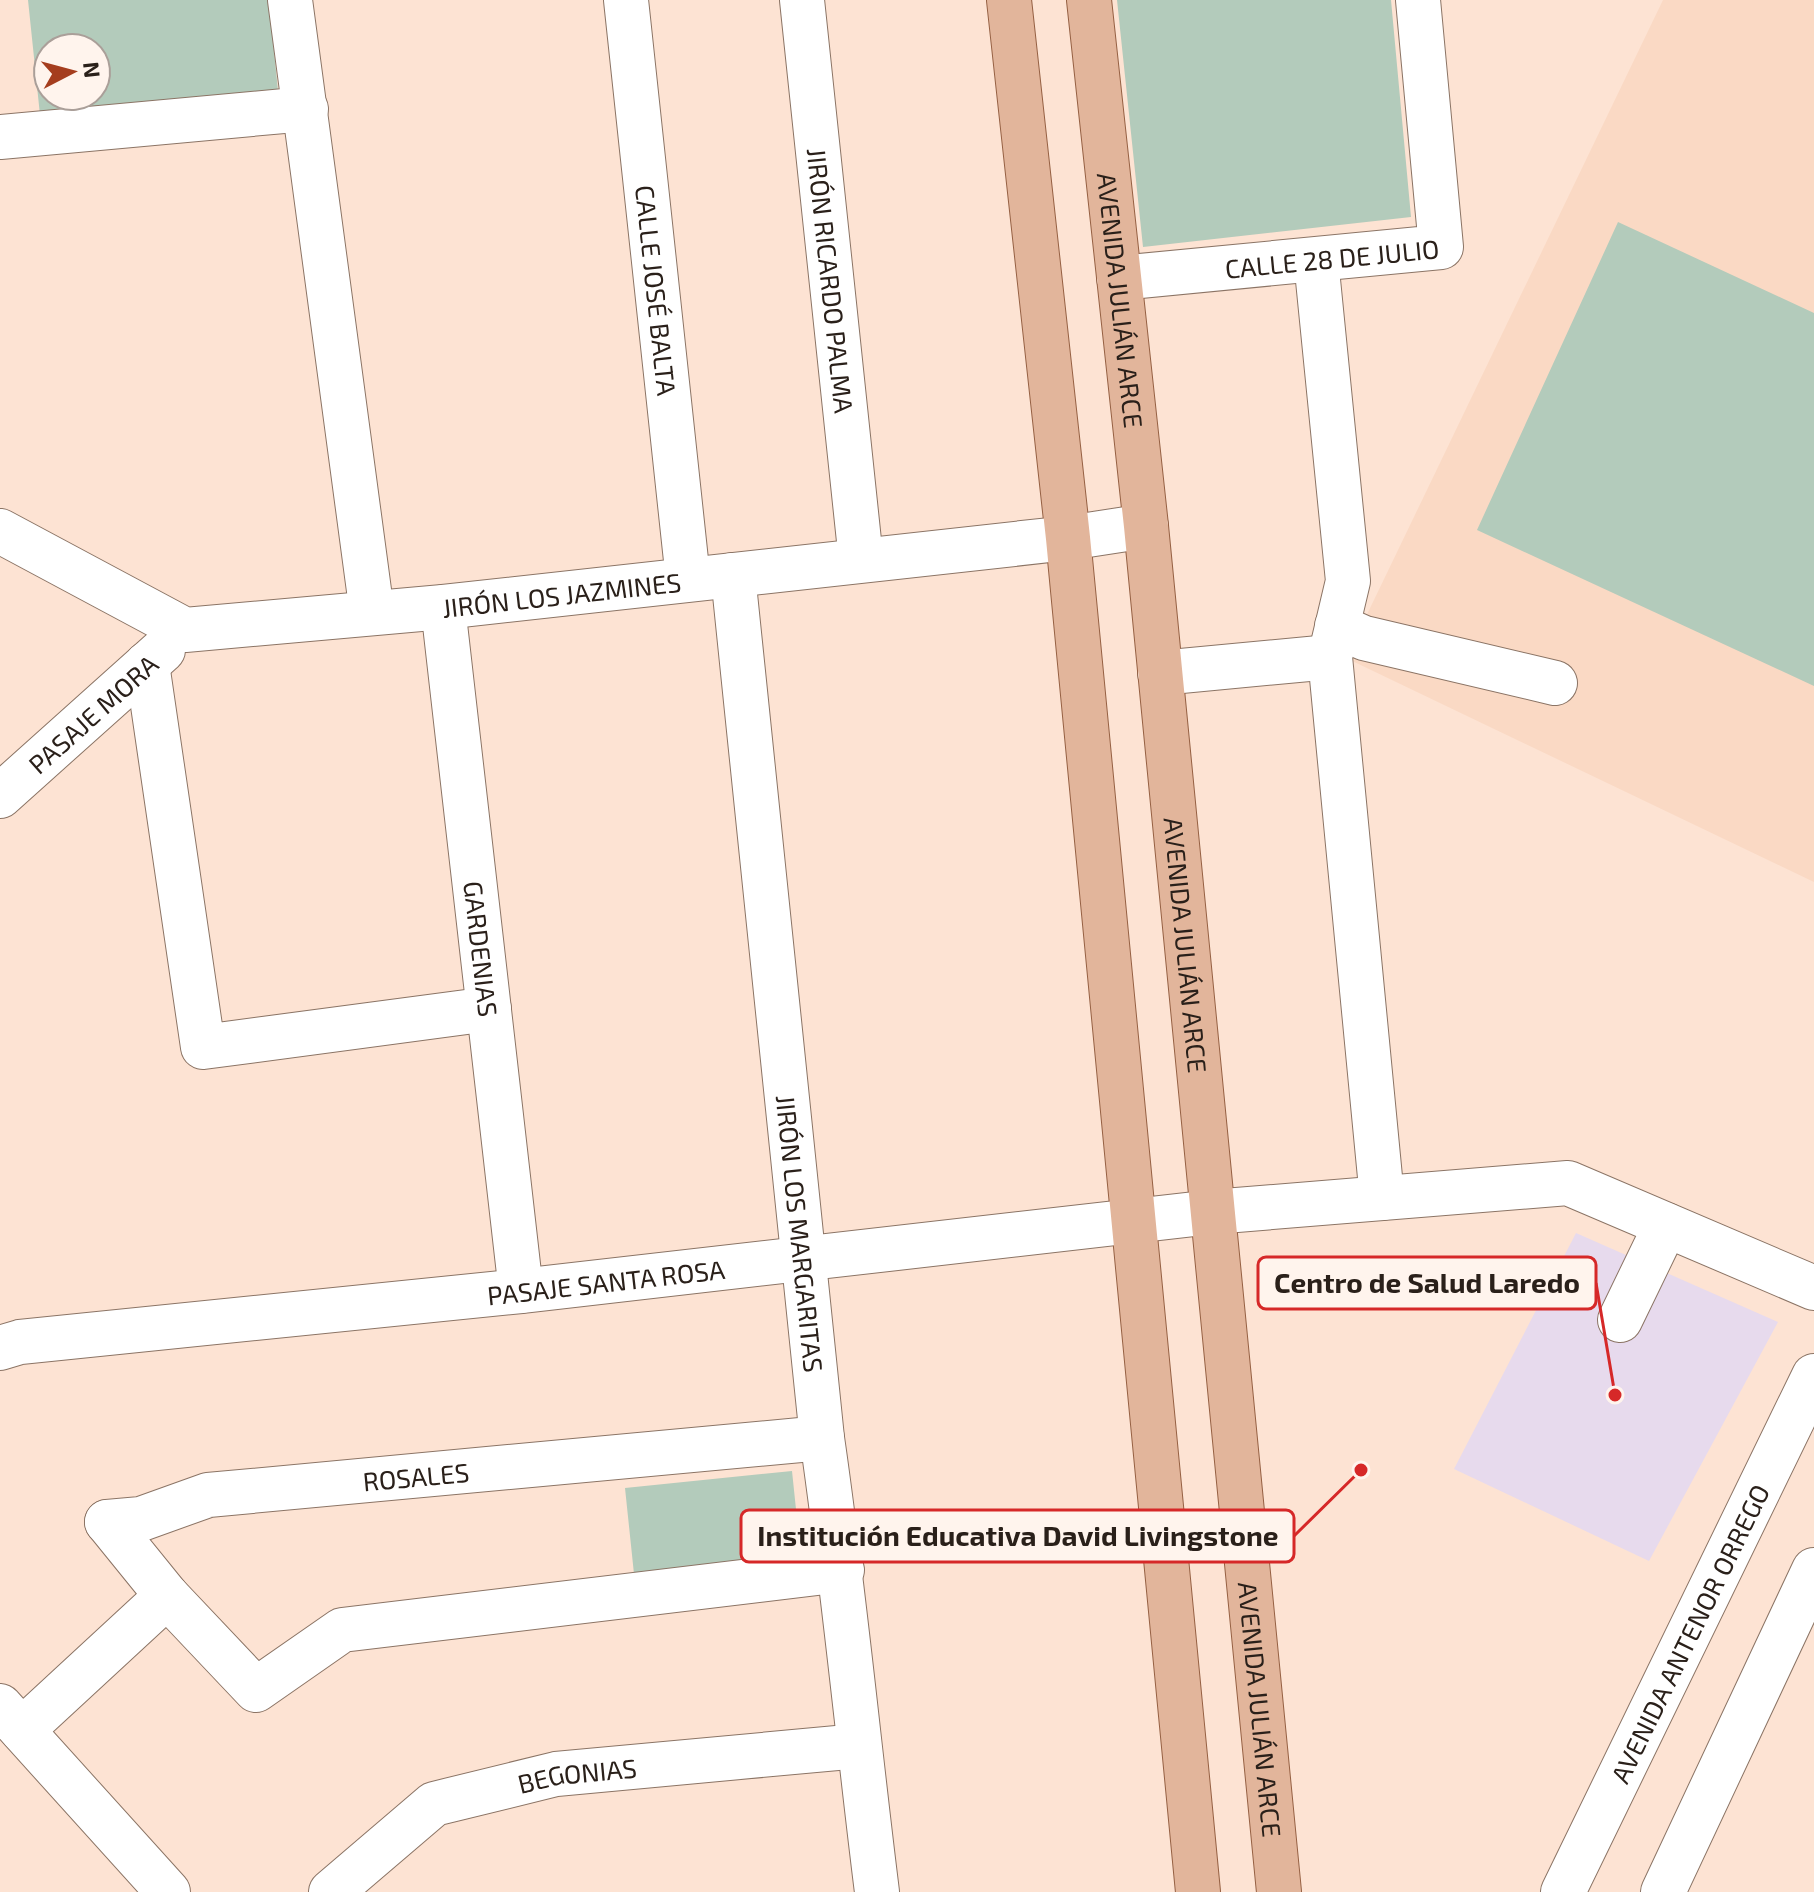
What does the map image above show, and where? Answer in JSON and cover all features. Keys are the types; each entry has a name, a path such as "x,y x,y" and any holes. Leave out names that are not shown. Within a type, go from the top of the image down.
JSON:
{"main road":[{"path":"1009,0 1068,538 1198,1892"},
{"name":"AVENIDA JULIÁN ARCE","path":"1089,0 1146,526 1279,1892"}],"street":[{"path":"290,0 372,613"},
{"name":"CALLE JOSÉ BALTA","path":"626,0 688,579"},
{"name":"JIRÓN RICARDO PALMA","path":"802,0 861,560"},
{"name":"CALLE 28 DE JULIO","path":"1119,278 1441,247 1418,0"},
{"path":"0,137 306,109"},
{"path":"1316,260 1348,581 1334,642 1382,1198"},
{"name":"JIRÓN LOS JAZMINES","path":"185,630 443,607 1068,538 1146,526"},
{"path":"0,531 185,630"},
{"name":"JIRÓN LOS MARGARITAS","path":"733,575 822,1438 842,1570 877,1892"},
{"name":"GARDENIAS","path":"443,607 521,1291"},
{"name":"PASAJE MORA","path":"9,775 185,630"},
{"path":"1160,673 1364,638 1555,683"},
{"path":"147,664 203,1047 489,1009"},
{"name":"PASAJE SANTA ROSA","path":"0,1348 20,1342 521,1291 1212,1212 1568,1183 1814,1288"},
{"path":"1620,1320 1666,1225"},
{"name":"AVENIDA ANTENOR ORREGO","path":"1563,1892 1814,1376"},
{"name":"ROSALES","path":"822,1438 208,1495 141,1519 107,1522 167,1596 256,1690 342,1630 842,1570"},
{"path":"1663,1892 1814,1570"},
{"path":"167,1596 11,1718 168,1892"},
{"name":"BEGONIAS","path":"331,1892 434,1804 556,1774 859,1746"}],"shaded area":[{"path":"1663,0 1814,0 1814,882 1346,658"},
{"path":"1576,1233 1778,1322 1649,1561 1454,1469"}],"green space":[{"path":"28,0 269,0 278,91 112,108 112,32 32,32 32,38"},
{"path":"1117,0 1391,0 1411,217 1143,247"},
{"path":"40,112 70,112 40,115"},
{"path":"1618,222 1814,313 1814,686 1477,530"},
{"path":"792,1471 801,1557 634,1574 625,1488"}],"place":[{"name":"Centro de Salud Laredo","path":"1615,1395"},
{"name":"Institución Educativa David Livingstone","path":"1361,1470"}]}
